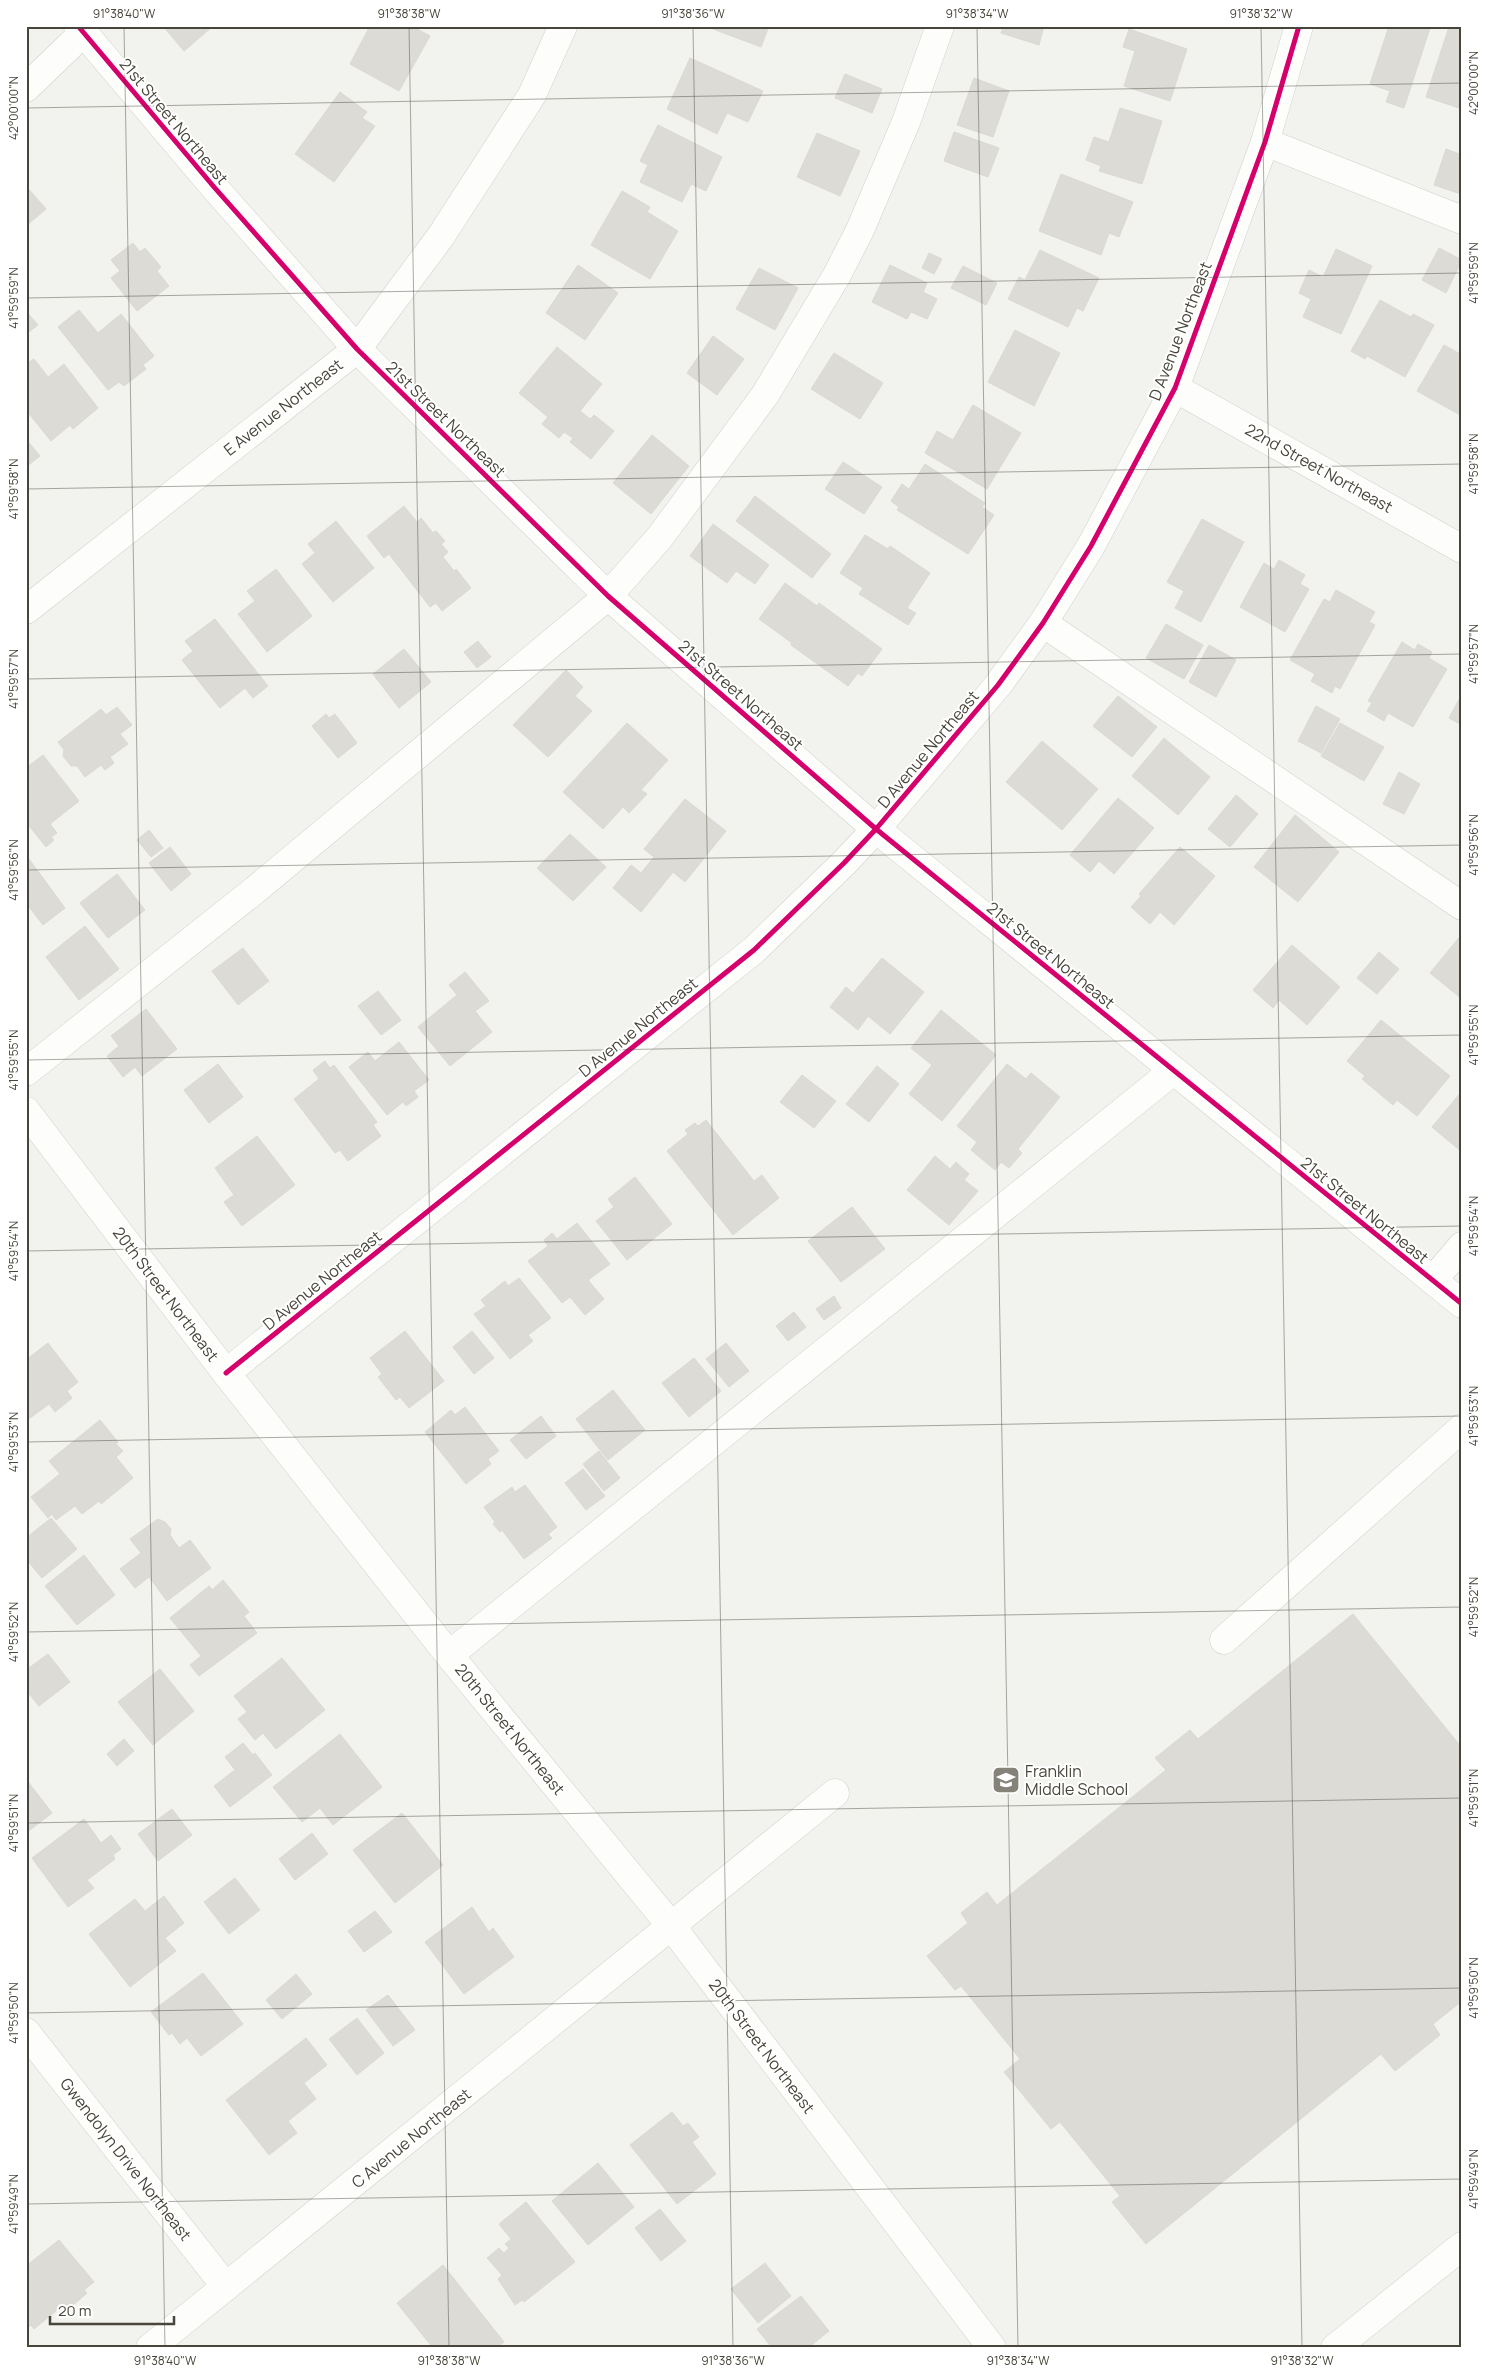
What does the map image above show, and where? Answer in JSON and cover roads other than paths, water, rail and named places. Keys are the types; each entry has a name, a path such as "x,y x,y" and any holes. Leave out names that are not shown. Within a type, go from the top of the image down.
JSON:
{"street":[{"name":"E Avenue Northeast","path":"26,610 357,350 441,236 532,95 562,26"},
{"path":"26,1072 255,890 608,596 660,537 726,452 765,395 837,275 860,230 906,122 940,26"},
{"name":"D Avenue Northeast","path":"226,1373 754,950 844,863 876,829 998,685 1043,623 1091,546 1175,388 1264,142 1299,26"},
{"name":"21st Street Northeast","path":"82,28 214,187 357,350 608,596 876,829 1462,1304"},
{"path":"26,88 82,28"},
{"path":"1264,142 1462,220"},
{"name":"22nd Street Northeast","path":"1175,388 1462,549"},
{"path":"1043,623 1462,906"},
{"path":"449,1655 1173,1071"},
{"name":"20th Street Northeast","path":"26,1111 226,1373 449,1655 672,1927 992,2348"},
{"path":"1433,1280 1462,1246"},
{"path":"1224,1640 1462,1428"},
{"name":"C Avenue Northeast","path":"150,2348 672,1927 835,1793"},
{"name":"Gwendolyn Drive Northeast","path":"26,2032 226,2287"},
{"path":"1335,2348 1462,2246"}],"place":[{"name":"Franklin Middle School","path":"1006,1780"}]}
